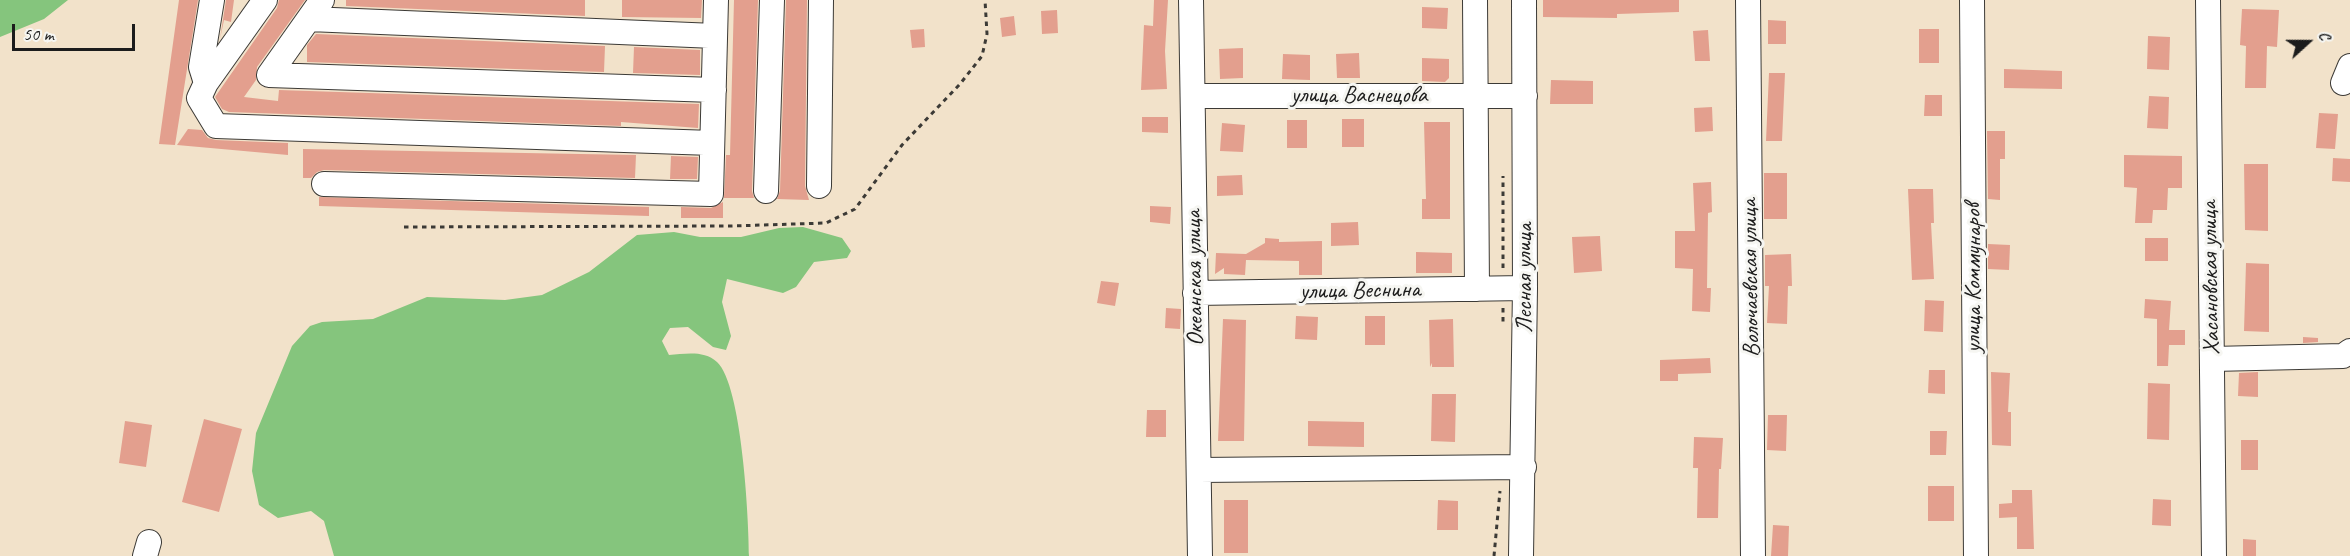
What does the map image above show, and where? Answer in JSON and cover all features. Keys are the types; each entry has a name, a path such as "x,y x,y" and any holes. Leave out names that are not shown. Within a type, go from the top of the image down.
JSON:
{"street":[{"path":"206,83 201,67 212,0"},
{"path":"266,0 206,83 199,98 216,126 712,142"},
{"path":"324,184 711,194 716,0"},
{"path":"766,191 772,0"},
{"path":"819,186 821,0"},
{"name":"Океанская улица","path":"1191,0 1200,556"},
{"path":"1475,0 1477,289"},
{"name":"Лесная улица","path":"1521,556 1525,288 1524,0"},
{"name":"Волочаевская улица","path":"1748,0 1754,556"},
{"name":"улица Коммунаров","path":"1972,0 1976,556"},
{"name":"Хасановская улица","path":"2208,0 2214,556"},
{"path":"714,90 269,75 316,10 715,36"},
{"name":"улица Васнецова","path":"1193,96 1524,96"},
{"name":"улица Веснина","path":"1195,294 1525,288"},
{"path":"2212,359 2343,356 2350,351"},
{"path":"1199,470 1524,467"}],"path":[{"path":"404,227 731,226 826,223 855,209 902,145 960,84 982,56 987,34 985,0"}],"green space":[{"path":"0,0 68,0 44,19 0,37"},
{"path":"803,227 842,238 851,251 847,258 814,262 796,287 783,293 727,279 722,302 731,336 726,350 713,347 688,327 670,328 662,341 669,355 694,354 712,358 726,375 733,397 742,454 748,514 749,556 334,556 324,521 311,511 278,518 259,505 252,471 256,433 292,346 310,326 322,322 373,319 427,297 505,300 542,295 589,272 637,235 674,232 700,237 741,237 779,228"}],"building":[{"path":"179,0 198,0 175,145 159,144"},
{"path":"226,0 234,0 231,22 224,20 220,39"},
{"path":"279,0 305,0 257,67 256,80 244,97 278,101 279,90 699,104 698,128 621,122 621,126 229,112 222,109 215,97 277,8"},
{"path":"346,0 585,0 585,16 346,6"},
{"path":"622,0 702,0 701,18 622,17"},
{"path":"734,0 758,0 752,191 754,198 724,198 726,155 730,155"},
{"path":"786,0 807,0 805,186 809,200 777,199 780,191"},
{"path":"1154,0 1168,0 1165,51 1167,89 1141,90 1144,25 1153,26"},
{"path":"1543,0 1679,0 1679,12 1617,14 1617,18 1543,17"},
{"path":"1422,7 1448,8 1447,29 1422,28"},
{"path":"2242,9 2279,10 2277,47 2267,46 2266,88 2245,88 2246,46 2240,45"},
{"path":"1057,10 1058,33 1042,34 1041,11"},
{"path":"1014,16 1016,35 1002,37 1000,18"},
{"path":"1768,20 1786,21 1786,44 1768,44"},
{"path":"924,29 925,47 912,48 910,30"},
{"path":"1919,29 1939,29 1939,63 1919,63"},
{"path":"1708,30 1710,61 1695,61 1693,31"},
{"path":"316,34 605,46 604,72 307,62 307,45"},
{"path":"2148,36 2170,37 2169,70 2147,69"},
{"path":"634,47 700,50 700,75 633,73"},
{"path":"1243,48 1243,78 1220,79 1219,49"},
{"path":"1359,53 1360,78 1337,78 1336,54"},
{"path":"1283,54 1310,55 1310,80 1282,79"},
{"path":"1422,58 1449,59 1449,78 1445,82 1422,81"},
{"path":"2004,69 2062,71 2062,89 2004,88"},
{"path":"1769,73 1785,73 1782,141 1766,141"},
{"path":"1551,80 1593,81 1593,104 1550,104"},
{"path":"1925,95 1942,95 1942,116 1924,116"},
{"path":"2149,96 2169,97 2168,129 2147,128"},
{"path":"1712,107 1713,131 1695,132 1694,108"},
{"path":"2319,113 2338,114 2335,149 2316,148"},
{"path":"1142,117 1168,117 1168,133 1142,132"},
{"path":"1342,119 1364,119 1364,147 1342,147"},
{"path":"1287,120 1307,120 1307,148 1287,148"},
{"path":"1424,122 1450,122 1450,219 1422,219 1422,199 1426,199"},
{"path":"1222,123 1245,125 1243,152 1220,151"},
{"path":"188,129 202,130 208,138 216,140 288,143 288,155 177,145"},
{"path":"1987,131 2005,131 2005,159 2000,159 2000,200 1988,199"},
{"path":"303,149 636,155 635,178 324,170 317,172 311,178 303,178"},
{"path":"2124,155 2182,156 2182,188 2168,188 2167,210 2153,210 2152,223 2135,223 2137,188 2124,187"},
{"path":"671,156 698,157 697,179 670,179"},
{"path":"2333,158 2350,159 2350,182 2332,181"},
{"path":"2244,164 2268,164 2268,231 2245,230"},
{"path":"1764,173 1787,173 1787,219 1764,219"},
{"path":"1242,175 1243,195 1217,196 1217,176"},
{"path":"1711,182 1712,212 1708,213 1707,288 1711,288 1710,312 1692,311 1693,269 1675,268 1675,231 1695,231 1693,183"},
{"path":"1908,189 1933,189 1934,223 1931,223 1934,279 1912,280"},
{"path":"319,197 649,207 649,216 319,206"},
{"path":"723,202 723,218 681,218 681,207 711,208"},
{"path":"1150,206 1171,207 1170,224 1150,222"},
{"path":"1358,222 1359,245 1331,246 1331,223"},
{"path":"1600,236 1602,271 1574,273 1572,237"},
{"path":"1265,238 1279,239 1279,242 1322,241 1322,275 1299,275 1299,261 1246,260 1245,275 1224,274 1224,268 1215,274 1216,253 1246,254 1265,243"},
{"path":"2145,238 2168,238 2168,261 2145,261"},
{"path":"1988,244 2010,245 2009,270 1988,269"},
{"path":"1416,252 1452,253 1452,273 1416,273"},
{"path":"1791,254 1792,286 1788,286 1787,324 1767,323 1769,286 1765,286 1765,255"},
{"path":"2246,263 2269,264 2269,332 2244,331"},
{"path":"1101,281 1119,283 1115,306 1097,303"},
{"path":"2145,299 2171,301 2169,330 2185,330 2185,345 2169,345 2168,366 2157,366 2157,319 2144,318"},
{"path":"1925,300 1944,301 1943,332 1924,331"},
{"path":"1166,308 1181,309 1180,329 1165,328"},
{"path":"1296,316 1318,317 1317,340 1295,339"},
{"path":"1365,316 1385,316 1385,345 1365,345"},
{"path":"1223,319 1246,320 1244,441 1218,441"},
{"path":"1453,319 1454,367 1432,367 1432,363 1430,367 1429,320"},
{"path":"2303,337 2318,338 2318,342 2303,343"},
{"path":"1710,358 1711,373 1678,374 1678,381 1660,381 1660,360"},
{"path":"1929,370 1945,370 1945,394 1928,393"},
{"path":"1991,372 2010,373 2008,412 2011,412 2011,446 1992,445"},
{"path":"2258,372 2258,397 2238,396 2239,373"},
{"path":"2148,383 2170,384 2169,440 2147,439"},
{"path":"1432,394 1456,394 1455,442 1431,441"},
{"path":"1147,410 1166,410 1166,437 1146,437"},
{"path":"1768,415 1787,415 1786,451 1767,450"},
{"path":"204,419 242,429 219,512 182,502"},
{"path":"125,421 152,425 146,467 119,463"},
{"path":"1308,421 1364,422 1364,447 1308,446"},
{"path":"1930,431 1947,431 1946,455 1930,455"},
{"path":"1694,437 1723,438 1721,469 1719,469 1718,518 1697,518 1698,468 1693,468"},
{"path":"2241,440 2258,440 2258,470 2241,470"},
{"path":"1928,486 1954,486 1954,521 1928,521"},
{"path":"2012,490 2032,490 2034,549 2017,549 2017,517 1999,518 1999,504 2012,503"},
{"path":"2153,499 2171,500 2171,526 2152,525"},
{"path":"1224,500 1248,500 1248,553 1224,553"},
{"path":"1438,500 1458,501 1458,530 1437,530"},
{"path":"1773,525 1789,526 1788,556 1771,556"},
{"path":"2243,539 2256,540 2256,556 2243,556"}]}
